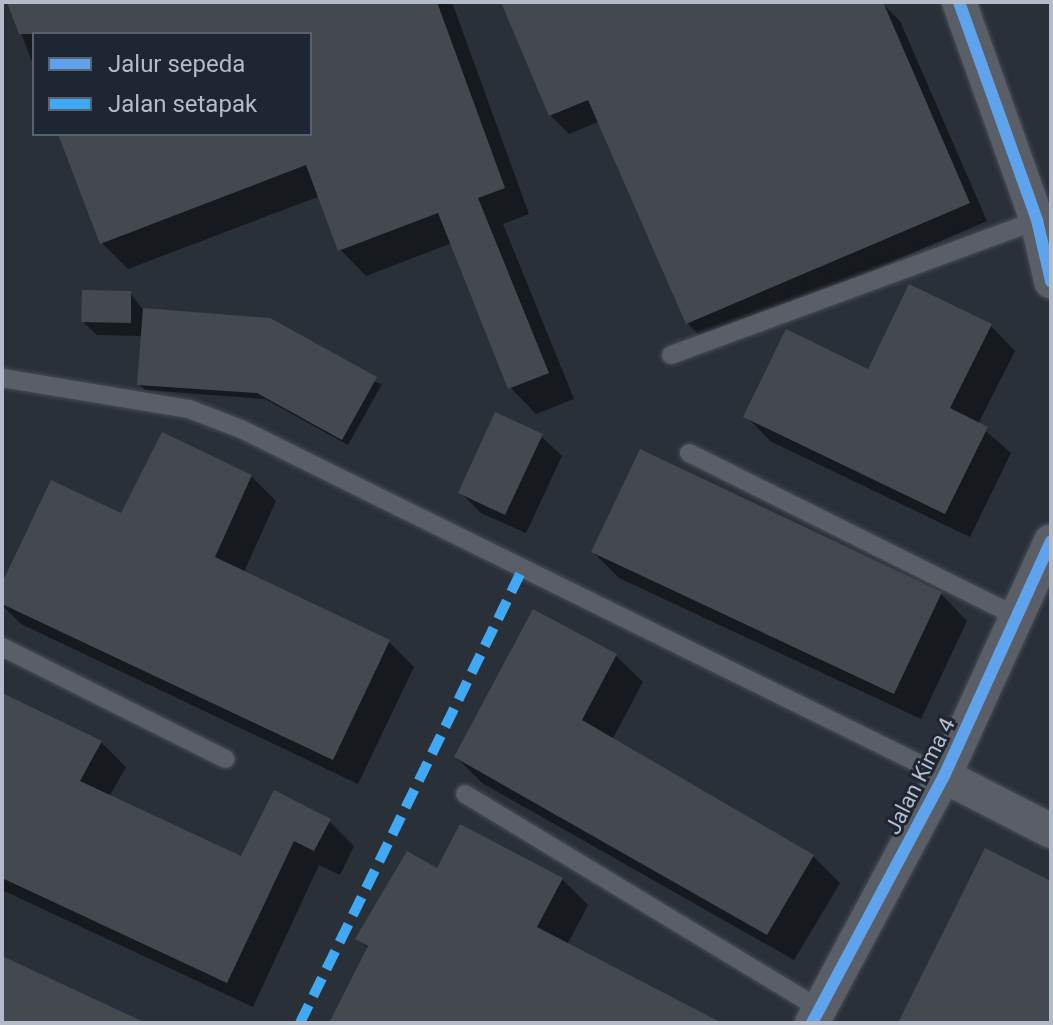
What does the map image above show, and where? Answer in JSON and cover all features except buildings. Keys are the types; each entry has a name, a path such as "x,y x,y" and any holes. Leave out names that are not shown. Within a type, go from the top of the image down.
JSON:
{"street":[{"path":"959,2 1037,220 1051,281"},
{"name":"Jalan Kima 4","path":"815,1015 944,776 1020,618 1051,541"},
{"path":"944,776 1051,831"}],"lane":[{"path":"671,355 1037,220"},
{"path":"2,378 189,409 241,429 944,776"},
{"path":"689,453 1020,618"},
{"path":"2,647 226,759"},
{"path":"465,794 815,1015"}],"marked path":[{"path":"300,1023 523,568"}],"cycle path":[{"path":"959,2 1037,220 1051,281"},
{"path":"812,1023 944,776 1051,541"}]}
